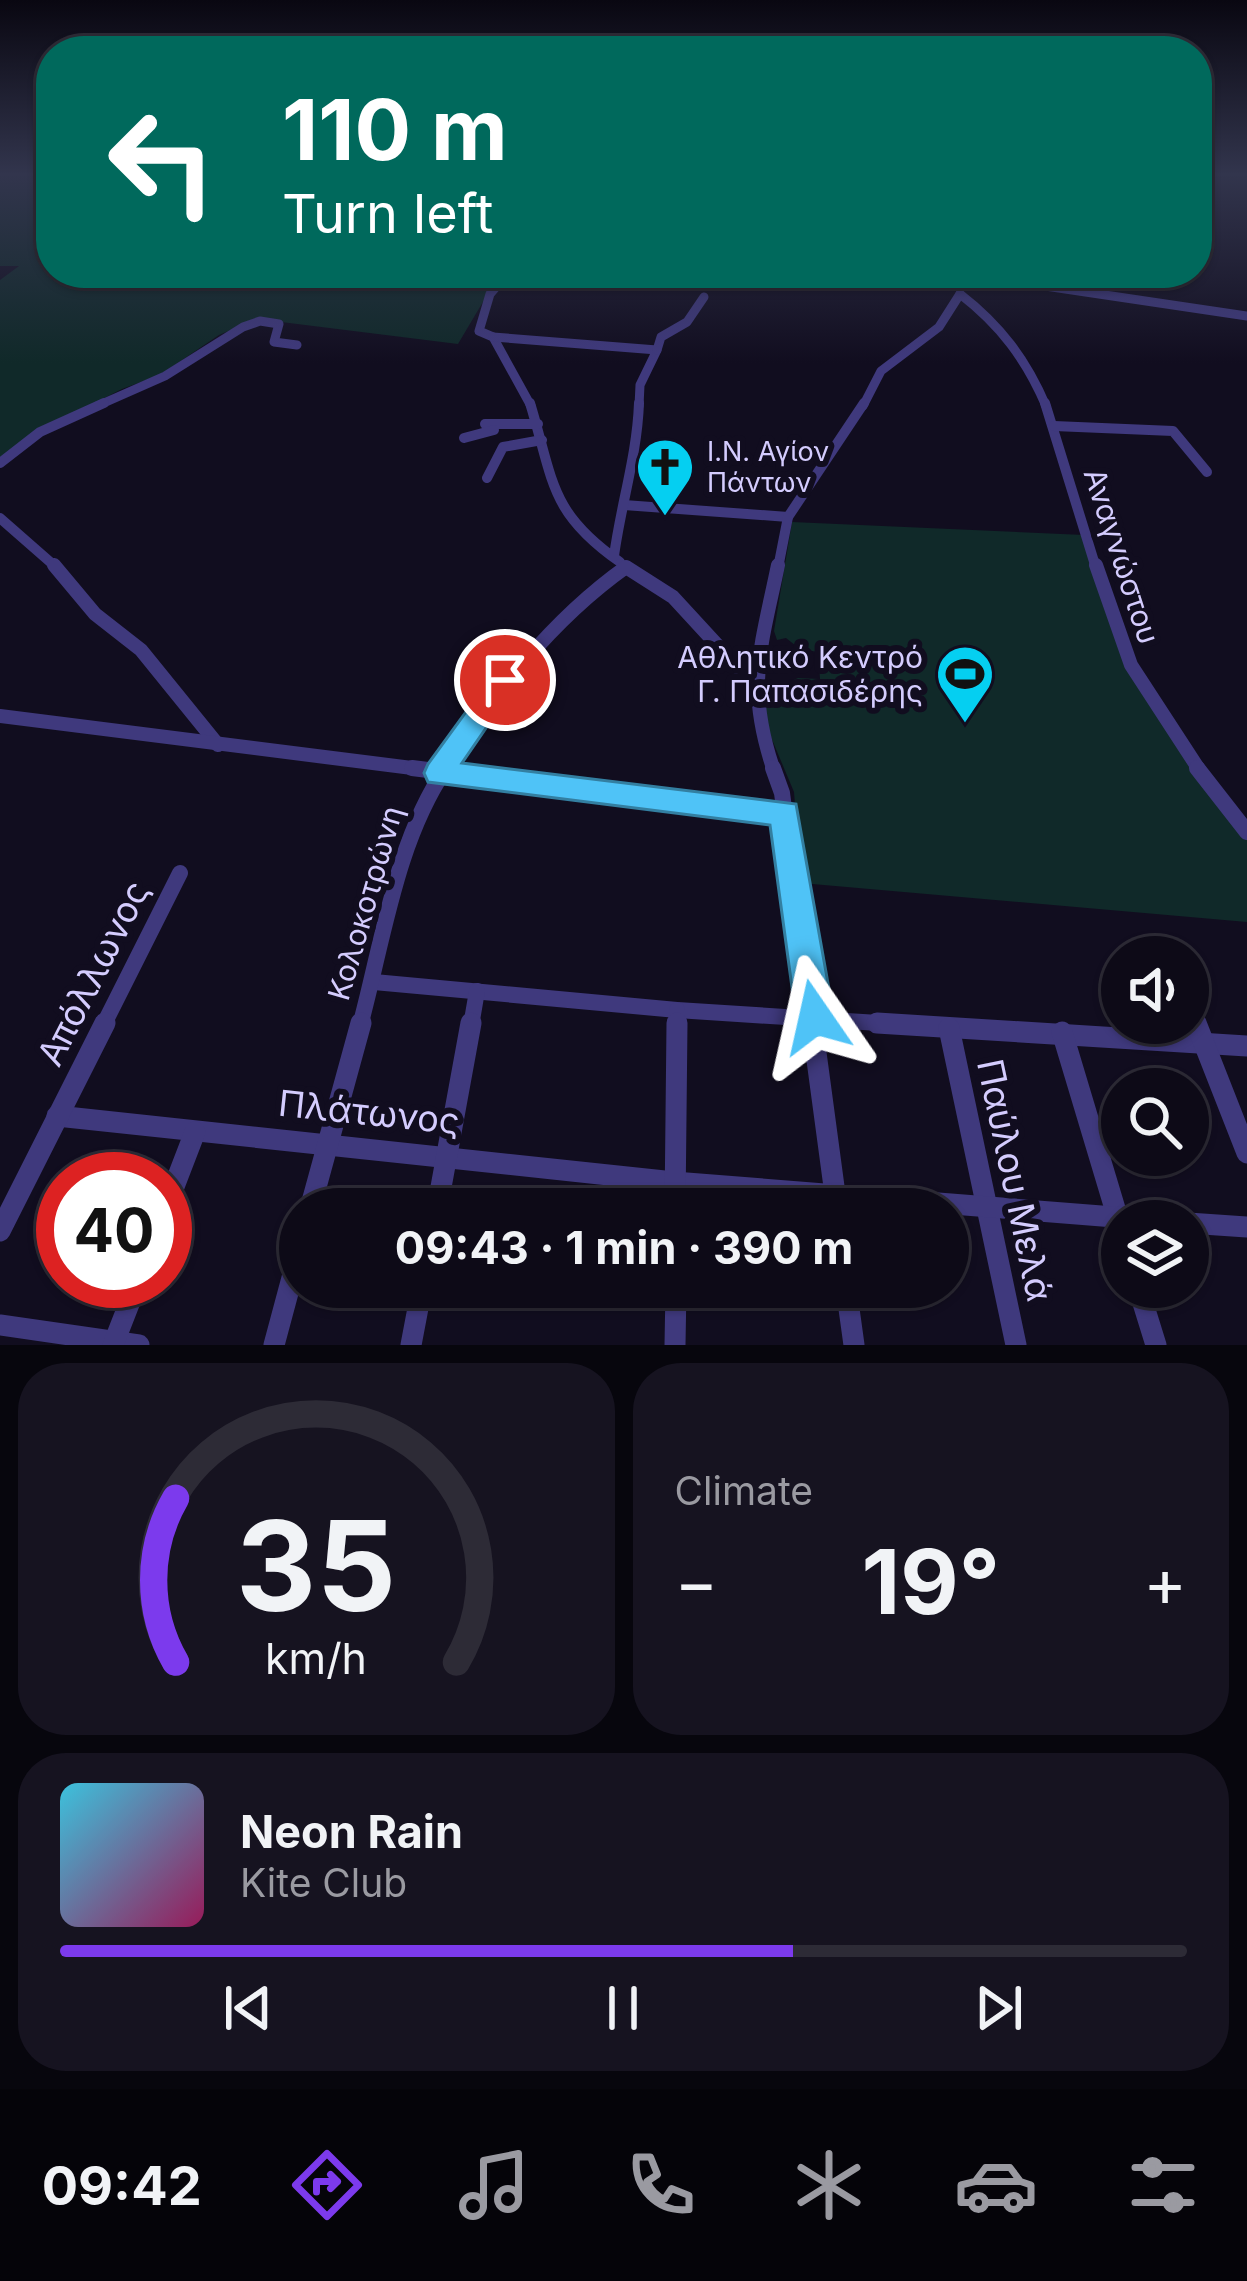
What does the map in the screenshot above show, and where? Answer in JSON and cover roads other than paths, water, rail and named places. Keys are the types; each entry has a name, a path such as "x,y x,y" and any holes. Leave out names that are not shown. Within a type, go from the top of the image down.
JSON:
{"street":[{"path":"495,288 480,333 657,350"},
{"path":"835,1188 815,1017 778,775 761,732 755,679 788,518 802,490 856,418 881,371 939,327 960,294 958,288"},
{"path":"1056,288 1247,316"},
{"name":"Αναγνώστου","path":"960,294 986,313 1006,337 1047,406 1120,641 1161,716 1247,832"},
{"path":"620,562 624,505 637,457 640,385 661,337 687,322 704,297"},
{"path":"0,463 40,432 165,376 254,322 279,324 274,342 298,345"},
{"path":"493,337 538,424 562,510 586,538 673,597 728,658 755,679"},
{"path":"485,424 538,424"},
{"path":"464,438 511,425"},
{"path":"1054,427 1173,431 1207,472"},
{"path":"488,478 503,447 542,440"},
{"path":"624,505 788,518"},
{"path":"0,518 71,580 95,614 141,650 218,745"},
{"name":"Κολοκοτρώνη","path":"316,1188 412,836 439,773 505,680 620,562"},
{"path":"0,716 784,814"},
{"name":"Απόλλωνος","path":"0,1231 180,873"},
{"path":"374,982 677,1010 1101,1035"},
{"path":"441,1188 477,991"},
{"path":"674,1188 677,1010"},
{"name":"Παύλου Μελά","path":"950,1028 1016,1345"},
{"path":"1062,1032 1112,1200"},
{"path":"1209,1043 1247,1046"},
{"path":"1202,1044 1247,1153"},
{"name":"Πλάτωνος","path":"57,1116 728,1188"},
{"path":"187,1152 195,1132"},
{"name":"Πλάτωνος","path":"969,1206 1101,1222"},
{"path":"1209,1224 1247,1227"},
{"path":"0,1324 122,1344 131,1308"},
{"path":"274,1345 284,1308"},
{"path":"411,1345 418,1308"},
{"path":"676,1308 676,1345"},
{"path":"849,1308 854,1345"},
{"path":"1145,1308 1156,1345"}],"place":[{"name":"Ι.Ν. Αγίον Πάντων","path":"665,518"},
{"name":"Αθλητικό Κεντρό Γ. Παπασιδέρης","path":"965,725"}]}
